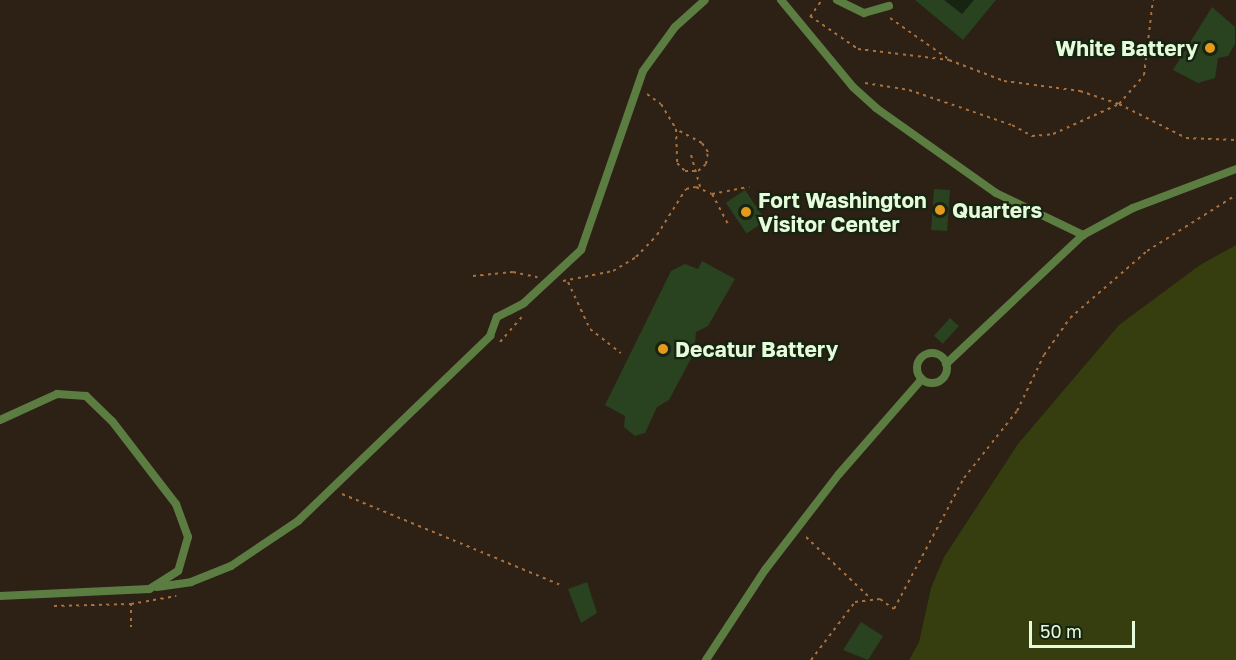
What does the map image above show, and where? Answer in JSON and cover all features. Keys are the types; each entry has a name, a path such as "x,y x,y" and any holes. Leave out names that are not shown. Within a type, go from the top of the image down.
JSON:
{"lane":[{"path":"0,596 130,591 190,582 231,566 298,521 490,336 497,317 520,306 552,280 588,239 617,136 637,88 664,40 705,0"},
{"path":"781,0 847,80 876,108 996,193 1083,236"},
{"path":"837,0 864,14 885,8"},
{"path":"922,379 940,380 946,364 1083,236 1133,208 1236,170"},
{"path":"922,379 917,371 924,355 933,353 946,364"},
{"path":"706,660 797,529 922,379"},
{"path":"0,420 66,392 86,396 104,412 186,521 184,561 171,579 156,587"}],"path":[{"path":"810,16 822,0"},
{"path":"847,80 909,90 1012,125 1032,136 1053,134 1119,104 1144,75 1153,0"},
{"path":"885,8 901,29 949,60 1004,81 1080,91 1119,104 1186,138 1236,140"},
{"path":"805,11 858,49 949,60"},
{"path":"637,88 661,104 676,129 677,163 685,171 698,171 706,164 708,152 702,143 676,129"},
{"path":"691,155 698,171 700,188"},
{"path":"712,194 750,187"},
{"path":"473,276 513,272 568,282 613,271 636,257 657,236 680,193 700,188 712,194 729,226"},
{"path":"797,529 871,599 894,609 964,478 1017,411 1044,356 1070,318 1147,251 1236,195"},
{"path":"568,282 590,329 621,353"},
{"path":"499,343 521,321 520,306"},
{"path":"335,501 351,486"},
{"path":"342,494 561,585"},
{"path":"130,591 131,627"},
{"path":"47,606 131,604 186,594"},
{"path":"811,660 855,602 871,599"}],"shaded area":[{"path":"0,0 915,0 963,40 996,0 1236,0 1236,245 1200,265 1119,325 1018,444 944,557 931,588 919,642 909,660 0,660"},
{"path":"1236,245 1236,660 909,660 919,642 931,588 944,557 1018,444 1119,325 1200,265"}],"building":[{"path":"915,0 944,0 962,14 974,0 996,0 963,40"},
{"name":"White Battery","path":"1212,7 1235,27 1235,44 1228,56 1218,58 1215,78 1198,83 1173,70"},
{"name":"Quarters","path":"934,189 950,190 947,231 931,230"},
{"name":"Fort Washington Visitor Center","path":"745,190 766,221 747,234 726,203"},
{"name":"Decatur Battery","path":"702,261 735,279 708,326 696,332 694,353 669,400 657,407 645,433 635,436 624,427 625,416 605,405 671,271 685,264 698,269"},
{"path":"950,318 959,326 943,344 934,336"},
{"path":"587,582 597,613 581,623 568,589"},
{"path":"861,622 883,636 868,660 843,650"}],"place":[{"name":"White Battery","path":"1210,48"},
{"name":"Quarters","path":"940,210"},
{"name":"Fort Washington Visitor Center","path":"746,212"},
{"name":"Decatur Battery","path":"663,349"}]}
